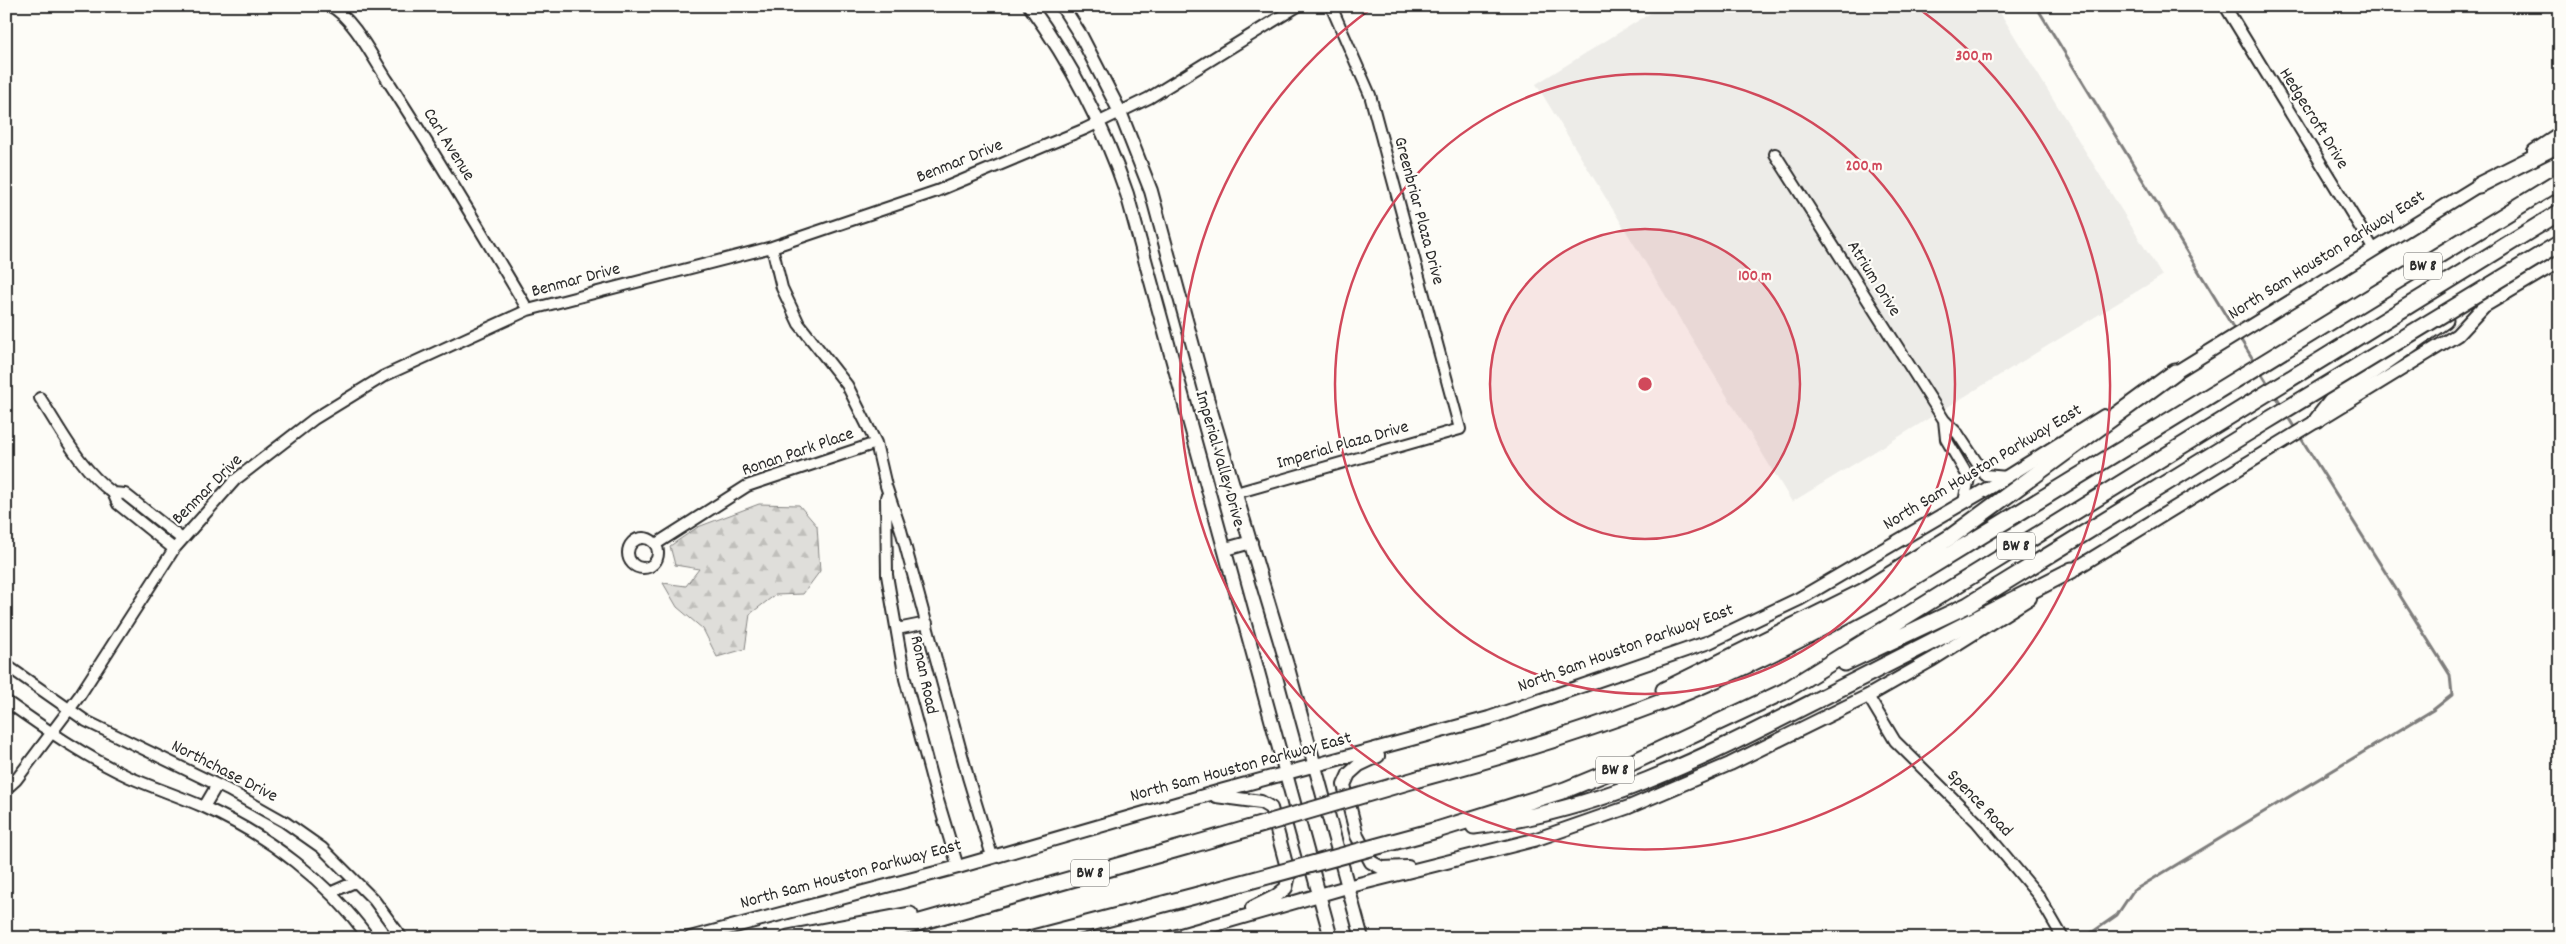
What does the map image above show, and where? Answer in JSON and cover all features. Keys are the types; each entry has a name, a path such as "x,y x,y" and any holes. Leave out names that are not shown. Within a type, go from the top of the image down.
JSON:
{"highway":[{"path":"2479,184 2560,144"},
{"name":"BW 8","path":"864,938 1510,754 1587,729 1725,675 1827,627 1896,588 2560,181"},
{"name":"BW 8","path":"1033,938 1437,830 1565,790 1630,764 1785,691 2560,212"},
{"path":"2317,420 2334,398 2560,242"},
{"path":"1785,691 1968,606 2560,242"},
{"path":"1587,729 1862,592 1952,536 2175,372"},
{"path":"1437,830 1514,821 1616,794 1710,754 2072,570"},
{"path":"788,938 992,900"},
{"path":"1062,938 1102,920"}],"main road":[{"name":"Imperial Valley Drive","path":"1030,6 1058,46 1115,158 1138,231 1226,549 1285,776 1331,938"},
{"name":"Imperial Valley Drive","path":"1062,6 1081,36 1120,112 1145,174 1162,227 1362,938"},
{"name":"North Sam Houston Parkway East","path":"690,938 958,867 1207,795 1285,776 1410,741 1489,718 1709,642 1799,599 2007,477 2560,134"},
{"path":"1170,938 1347,886 1534,840 1622,810 1708,774 1868,696 1933,659 2072,570 2457,334 2484,306 2560,261"},
{"path":"1226,549 1250,542"},
{"path":"1410,741 1359,765 1349,774 1344,785 1357,836 1371,862 1382,868 1424,868"},
{"path":"1207,795 1261,802 1271,808 1289,875 1286,888 1276,896 1220,924"}],"street":[{"name":"Carl Avenue","path":"330,6 348,20 370,53 444,167 528,310"},
{"name":"Benmar Drive","path":"6,789 16,780 69,710 174,549 235,480 314,419 384,376 528,310 772,247 937,190 1098,123 1149,98 1298,6"},
{"name":"Greenbriar Plaza Drive","path":"1331,6 1370,95 1460,429"},
{"name":"Hedgecroft Drive","path":"2224,6 2374,250"},
{"name":"Atrium Drive","path":"1775,154 1944,420 1958,434 1985,475 2007,477"},
{"name":"Ronan Road","path":"772,247 782,288 799,324 847,385 876,443 886,486 927,623 968,777 992,856"},
{"path":"40,398 81,463 100,484 113,493 125,494 182,539"},
{"name":"Atrium Drive","path":"1944,420 1946,439 1970,478 1964,502"},
{"name":"Imperial Plaza Drive","path":"1236,493 1460,429"},
{"name":"Ronan Park Place","path":"656,544 746,486 876,443"},
{"name":"Ronan Road","path":"886,486 887,575 906,679 934,787 958,867"},
{"path":"113,493 118,504 174,549"},
{"path":"897,629 927,623"},
{"name":"Northchase Drive","path":"6,666 69,710 118,738 217,785 285,822 322,848 374,900 402,938"},
{"name":"Spence Road","path":"1868,696 1895,741 1977,822 2014,864 2038,895 2062,936"},
{"path":"6,701 52,733 130,777 204,807 241,825 301,866 332,892 369,938"},
{"path":"204,807 217,785"},
{"path":"332,892 356,882"}],"shaded area":[{"path":"1662,6 1996,6 2162,276 1792,502 1536,84"}],"green space":[{"path":"759,504 799,505 817,526 820,571 803,594 775,595 750,614 745,649 717,657 703,629 677,607 663,583 686,586 699,569 675,565 670,546 698,527"}],"waterway":[{"path":"2036,6 2236,332"},
{"path":"2239,337 2256,364"},
{"path":"2260,371 2270,387"},
{"path":"2275,394 2282,406"},
{"path":"2286,414 2296,430"},
{"path":"2084,938 2117,915 2133,891 2433,710 2452,695 2450,675 2299,435"}]}
